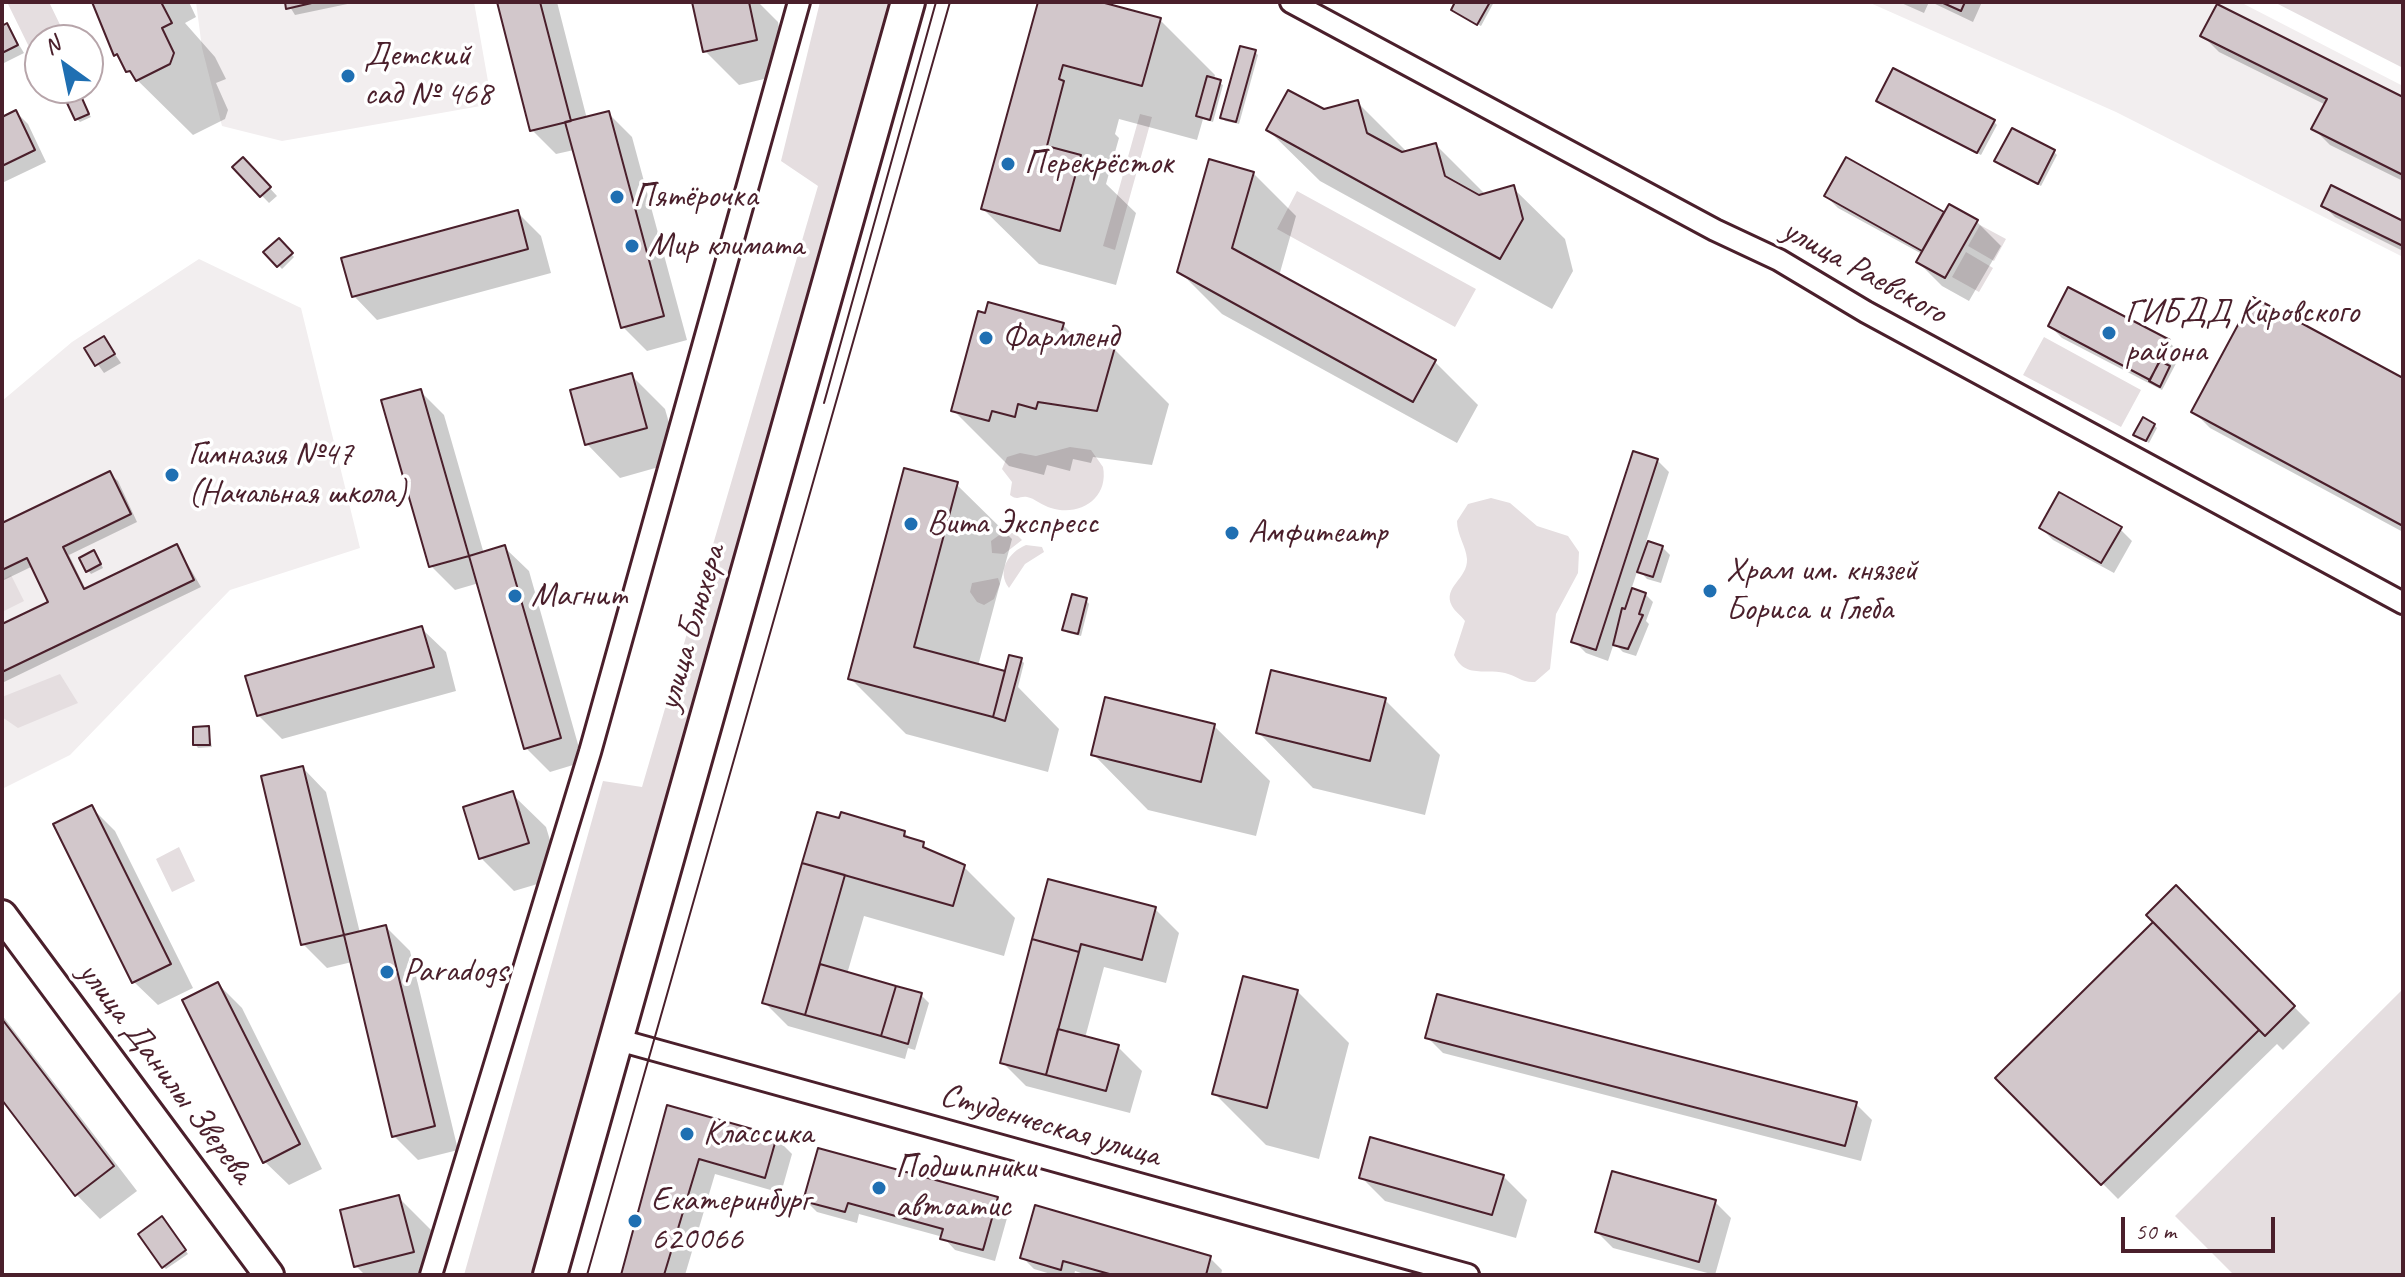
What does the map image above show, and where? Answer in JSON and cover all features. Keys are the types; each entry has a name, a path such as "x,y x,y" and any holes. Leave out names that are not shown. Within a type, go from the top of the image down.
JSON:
{"main road":[{"name":"улица Блюхера","path":"550,1275 908,2"},
{"name":"улица Данилы Зверева","path":"2,915 269,1275"}],"street":[{"path":"431,1275 590,752 799,2"},
{"name":"улица Раевского","path":"1291,2 1779,260 1866,312 2403,603"},
{"name":"Студенческая улица","path":"615,1039 1028,1150 1245,1216 1468,1275"}],"shaded area":[{"path":"7,2 49,2 60,24 24,24 24,37"},
{"name":"Детский сад № 468","path":"196,2 474,2 492,104 282,141 222,126 202,48"},
{"path":"820,2 898,2 534,1275 464,1275 603,781 642,787 818,186 781,161"},
{"path":"1868,2 2240,2 2403,86 2403,257 2116,112"},
{"path":"2274,2 2403,2 2403,68"},
{"path":"1140,114 1152,117 1115,250 1103,246"},
{"path":"1297,191 1476,289 1455,327 1277,229"},
{"path":"1980,225 2006,239 1994,261 1968,246"},
{"path":"1966,252 1993,268 1979,292 1952,277"},
{"name":"Гимназия №47 (Начальная школа)","path":"199,259 301,308 360,548 230,590 70,755 2,789 2,401 72,342"},
{"path":"2044,337 2141,390 2121,427 2023,375"},
{"path":"1070,447 1091,450 1103,467 1101,488 1090,503 1072,510 1062,510 1030,498 1010,495 1012,482 1002,469 1007,457 1020,453 1036,456"},
{"path":"1491,498 1510,503 1537,526 1568,536 1579,552 1578,573 1556,614 1550,669 1535,682 1505,673 1470,670 1454,655 1465,621 1452,606 1450,593 1464,572 1467,559 1457,521 1468,504"},
{"path":"1002,533 1015,533 1022,540 1004,554 992,553 991,541"},
{"path":"1026,545 1042,547 1044,552 1025,564 1009,588 1004,575 1006,563 1014,552"},
{"path":"11,575 24,601 2,612 2,580"},
{"path":"998,578 1000,584 994,599 984,605 977,602 970,592 972,583"},
{"path":"60,674 78,703 18,728 2,717 2,697"},
{"path":"179,847 195,881 172,892 156,859"},
{"path":"2403,989 2403,1275 2234,1275 2175,1216"}],"building":[{"path":"92,2 161,2 172,23 162,28 174,53 170,64 136,81 130,71 126,72 117,54 114,56 104,24 101,24"},
{"path":"285,2 316,2 286,9"},
{"path":"497,2 540,2 571,121 530,131"},
{"path":"692,2 749,2 757,40 703,52"},
{"path":"1038,2 1101,2 1161,18 1142,86 1063,65 1059,79 1064,81 1047,146 1081,155 1060,231 981,209"},
{"path":"1455,2 1490,2 1477,25 1451,10"},
{"path":"1941,2 1965,2 1961,11"},
{"path":"2217,4 2403,97 2403,175 2311,129 2327,99 2200,36"},
{"path":"7,23 18,45 2,53 2,26"},
{"path":"1240,46 1256,50 1236,122 1220,118"},
{"path":"1893,68 1995,120 1977,153 1876,101"},
{"path":"1207,76 1221,80 1210,120 1196,116"},
{"path":"1288,90 1324,109 1358,100 1367,133 1402,152 1436,143 1445,176 1479,195 1514,185 1523,219 1500,259 1266,130"},
{"path":"67,104 85,104 89,114 75,120"},
{"path":"16,110 35,150 2,166 2,117"},
{"path":"609,111 664,316 621,328 565,122"},
{"path":"2012,128 2055,150 2038,184 1994,161"},
{"path":"243,157 271,187 260,197 232,167"},
{"path":"1846,157 1944,212 1922,251 1824,196"},
{"path":"1209,159 1254,172 1232,248 1436,360 1413,402 1177,272"},
{"path":"2331,185 2403,221 2403,246 2321,206"},
{"path":"1949,204 1978,220 1945,278 1916,262"},
{"path":"518,210 528,249 352,297 341,258"},
{"path":"279,238 293,253 277,267 263,252"},
{"name":"ГИБДД Кировского района","path":"2068,287 2170,340 2150,380 2048,326"},
{"path":"2253,297 2403,378 2403,526 2191,412"},
{"path":"988,302 1064,323 1061,333 1115,347 1097,411 1038,402 1036,409 1018,404 1015,417 992,411 989,421 951,411 978,311 985,313"},
{"path":"104,336 115,354 95,366 84,348"},
{"path":"2160,361 2170,366 2160,387 2149,381"},
{"path":"632,373 647,428 585,445 570,390"},
{"path":"421,389 469,556 429,567 381,400"},
{"path":"2143,417 2155,424 2146,441 2133,435"},
{"path":"1633,451 1658,459 1596,650 1571,642"},
{"path":"904,468 958,482 914,647 1005,671 993,717 848,679"},
{"path":"110,471 131,514 63,547 84,589 177,544 194,580 2,672 2,624 48,602 27,558 2,570 2,523"},
{"path":"2059,492 2122,527 2101,563 2039,528"},
{"path":"1648,541 1663,546 1653,577 1637,572"},
{"path":"505,545 561,738 524,749 469,556"},
{"path":"94,550 101,564 86,572 79,558"},
{"path":"1632,588 1646,593 1639,614 1643,615 1628,649 1613,645 1622,608 1625,609"},
{"path":"1072,594 1087,598 1078,634 1062,630"},
{"path":"422,626 434,667 257,716 245,676"},
{"path":"1009,655 1022,658 1005,721 993,717"},
{"path":"1271,670 1386,698 1370,761 1256,733"},
{"path":"1105,697 1215,724 1201,782 1091,755"},
{"path":"209,726 210,745 193,745 193,727"},
{"path":"303,766 344,935 301,945 261,776"},
{"path":"513,791 529,843 479,859 463,807"},
{"path":"92,805 171,964 132,983 53,824"},
{"path":"817,812 839,818 841,812 905,831 904,836 924,842 923,847 965,865 953,906 802,863"},
{"path":"802,863 845,875 805,1015 762,1003"},
{"path":"1048,879 1156,907 1142,960 1081,944 1079,952 1032,939"},
{"path":"2176,885 2295,1006 2265,1036 2146,915"},
{"path":"2153,922 2259,1030 2101,1185 1995,1078"},
{"path":"386,925 435,1126 392,1137 344,935"},
{"path":"1032,939 1079,952 1046,1075 1000,1063"},
{"path":"820,964 896,986 881,1036 805,1015"},
{"path":"1243,976 1298,990 1267,1108 1212,1094"},
{"path":"218,982 300,1144 263,1163 182,1000"},
{"path":"896,986 922,993 908,1044 881,1036"},
{"path":"1437,994 1857,1102 1845,1146 1425,1038"},
{"path":"2,1019 114,1166 75,1196 2,1100"},
{"path":"1058,1029 1119,1045 1106,1091 1046,1075"},
{"path":"667,1105 777,1136 765,1178 699,1159 664,1275 621,1275"},
{"path":"1370,1137 1504,1175 1492,1215 1359,1178"},
{"path":"818,1148 998,1197 983,1250 940,1239 943,1229 848,1203 845,1212 803,1201"},
{"path":"1612,1171 1716,1200 1699,1262 1595,1232"},
{"path":"399,1195 414,1252 354,1267 340,1210"},
{"path":"1035,1205 1211,1256 1206,1275 1113,1275 1063,1261 1061,1270 1020,1258"},
{"path":"162,1216 186,1250 162,1268 138,1234"}],"tram line":[{"path":"824,403 936,2"},
{"path":"587,1275 950,2"}],"place":[{"name":"Детский сад № 468","path":"348,76"},
{"name":"Перекрёсток","path":"1008,164"},
{"name":"Пятёрочка","path":"617,197"},
{"name":"Мир климата","path":"632,246"},
{"name":"ГИБДД Кировского района","path":"2109,333"},
{"name":"Фармленд","path":"986,338"},
{"name":"Гимназия №47 (Начальная школа)","path":"172,475"},
{"name":"Вита Экспресс","path":"911,524"},
{"name":"Амфитеатр","path":"1232,533"},
{"name":"Храм им. князей Бориса и Глеба","path":"1710,591"},
{"name":"Магнит","path":"515,596"},
{"name":"Paradogs","path":"387,972"},
{"name":"Классика","path":"687,1134"},
{"name":"Подшипники автоатис","path":"879,1188"},
{"name":"Екатеринбург 620066","path":"635,1221"}]}
